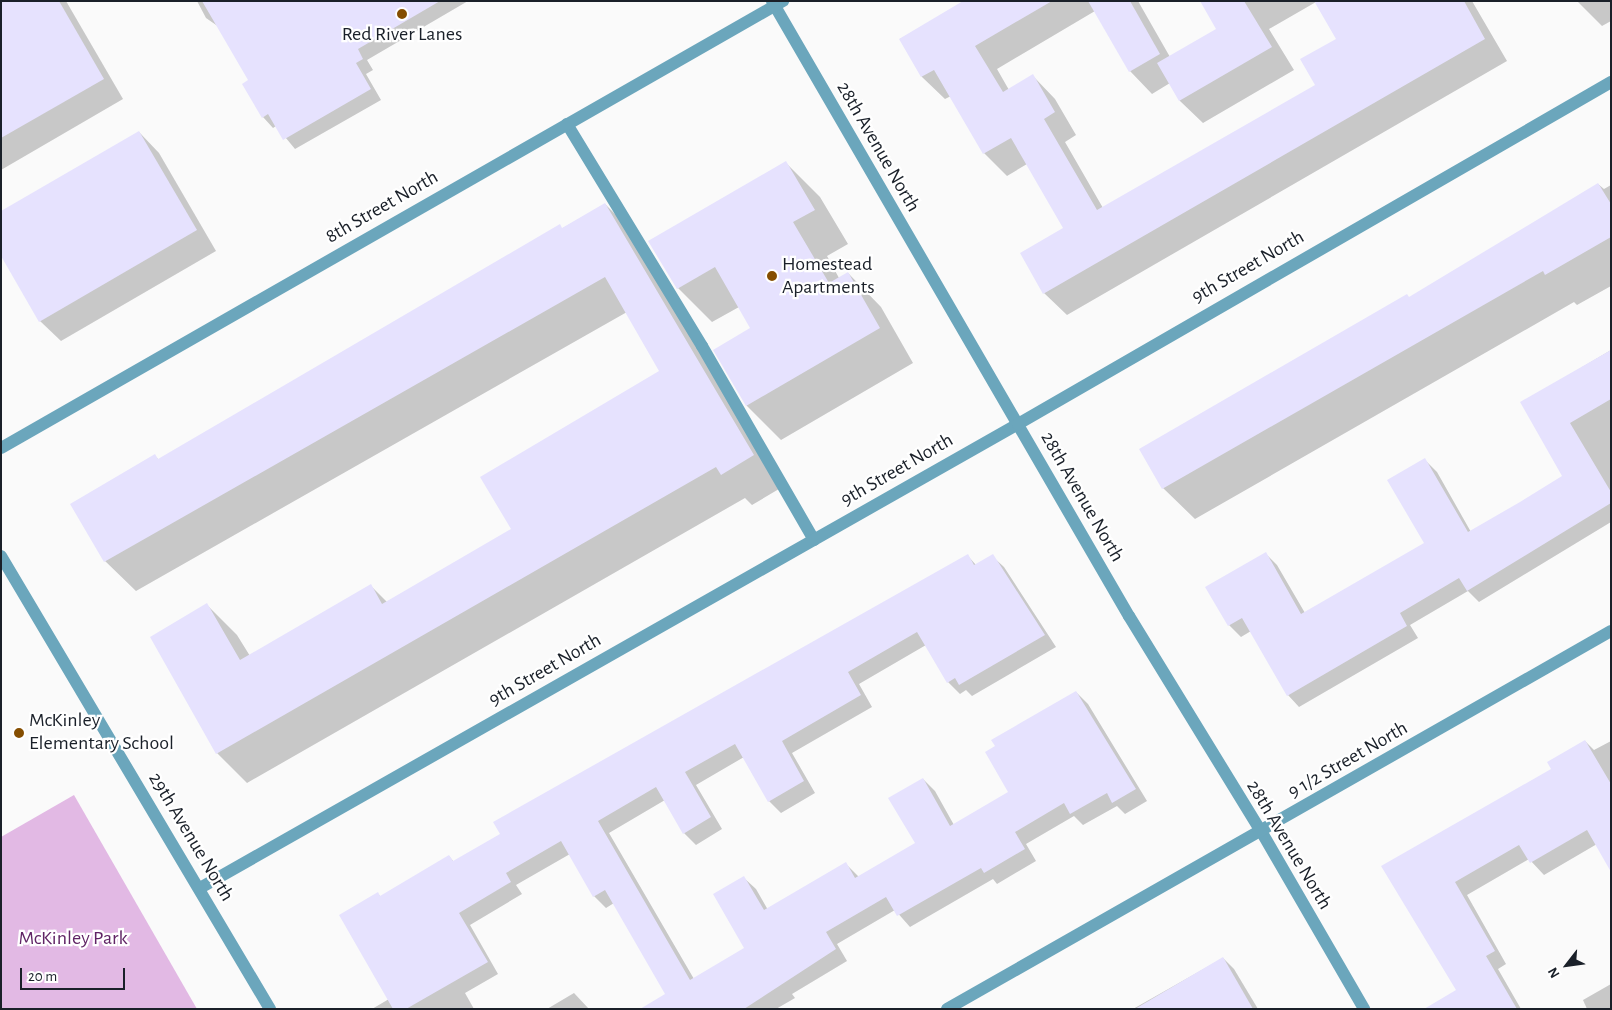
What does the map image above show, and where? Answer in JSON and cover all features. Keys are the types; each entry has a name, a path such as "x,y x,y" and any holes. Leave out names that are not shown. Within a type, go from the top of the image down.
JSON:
{"street":[{"name":"8th Street North","path":"1,448 777,3"},
{"name":"28th Avenue North","path":"777,3 1129,616 1261,831 1364,1009"},
{"name":"9th Street North","path":"200,888 1018,424 1273,274 1611,82"},
{"path":"567,124 702,346 814,540"},
{"name":"29th Avenue North","path":"1,556 200,888 270,1009"},
{"name":"9 1/2 Street North","path":"947,1009 1611,631"}],"green space":[{"name":"McKinley Park","path":"74,795 197,1009 1,1009 1,837"}],"building":[{"path":"1,1 59,1 104,79 1,138"},
{"path":"202,1 440,1 358,49 363,59 356,63 371,89 283,140 268,114 262,118 242,84 248,80"},
{"path":"963,1 1052,1 975,46 1003,92 1033,74 1055,112 1044,119 1097,210 1315,85 1300,59 1336,39 1314,1 1464,1 1485,39 1043,294 1020,253 1063,228 1011,138 983,154 934,70 921,77 899,39"},
{"path":"1088,1 1130,1 1160,54 1129,72"},
{"path":"1200,1 1244,1 1272,47 1179,101 1157,63 1216,29"},
{"path":"139,131 197,230 39,322 1,256 1,211"},
{"name":"Homestead Apartments","path":"786,161 815,210 793,222 829,283 848,272 880,328 746,406 713,350 750,328 715,267 677,289 648,241"},
{"path":"1598,183 1611,204 1611,237 1545,275 1543,271 1162,489 1139,449 1407,294 1409,297"},
{"path":"605,203 754,455 721,475 716,467 216,754 150,637 207,603 240,660 371,584 382,604 511,529 480,477 659,371 605,277 104,562 70,504 155,454 158,459 560,224 562,228"},
{"path":"1611,350 1611,399 1570,423 1611,492 1611,503 1467,591 1459,578 1400,613 1407,626 1287,696 1242,618 1228,626 1205,587 1266,552 1301,614 1424,543 1387,480 1425,458 1468,532 1520,502 1562,476 1520,402"},
{"path":"968,554 974,565 993,554 1045,635 959,685 955,678 947,683 917,632 848,672 861,695 782,741 804,781 768,802 735,744 685,772 711,817 683,834 656,787 598,821 690,980 744,948 713,894 744,876 764,910 846,862 855,878 915,843 888,798 923,778 950,826 1008,792 985,752 995,746 991,740 1076,691 1136,789 1112,803 1107,793 1070,814 1064,803 1015,832 1025,849 984,873 981,868 897,916 886,897 826,932 836,949 744,1009 640,1009 665,994 605,890 593,897 561,841 506,873 511,882 459,913 488,962 406,1009 393,1009 339,915 378,892 380,896 449,855 453,861 500,834 493,822"},
{"path":"1585,740 1611,784 1611,872 1587,830 1530,863 1519,845 1455,882 1495,951 1486,956 1517,1009 1424,1009 1456,990 1381,866 1551,769 1547,762"},
{"path":"1223,957 1253,1009 1135,1009"}],"place":[{"name":"Red River Lanes","path":"402,14"},
{"name":"Homestead Apartments","path":"772,276"},
{"name":"McKinley Elementary School","path":"19,733"}]}
